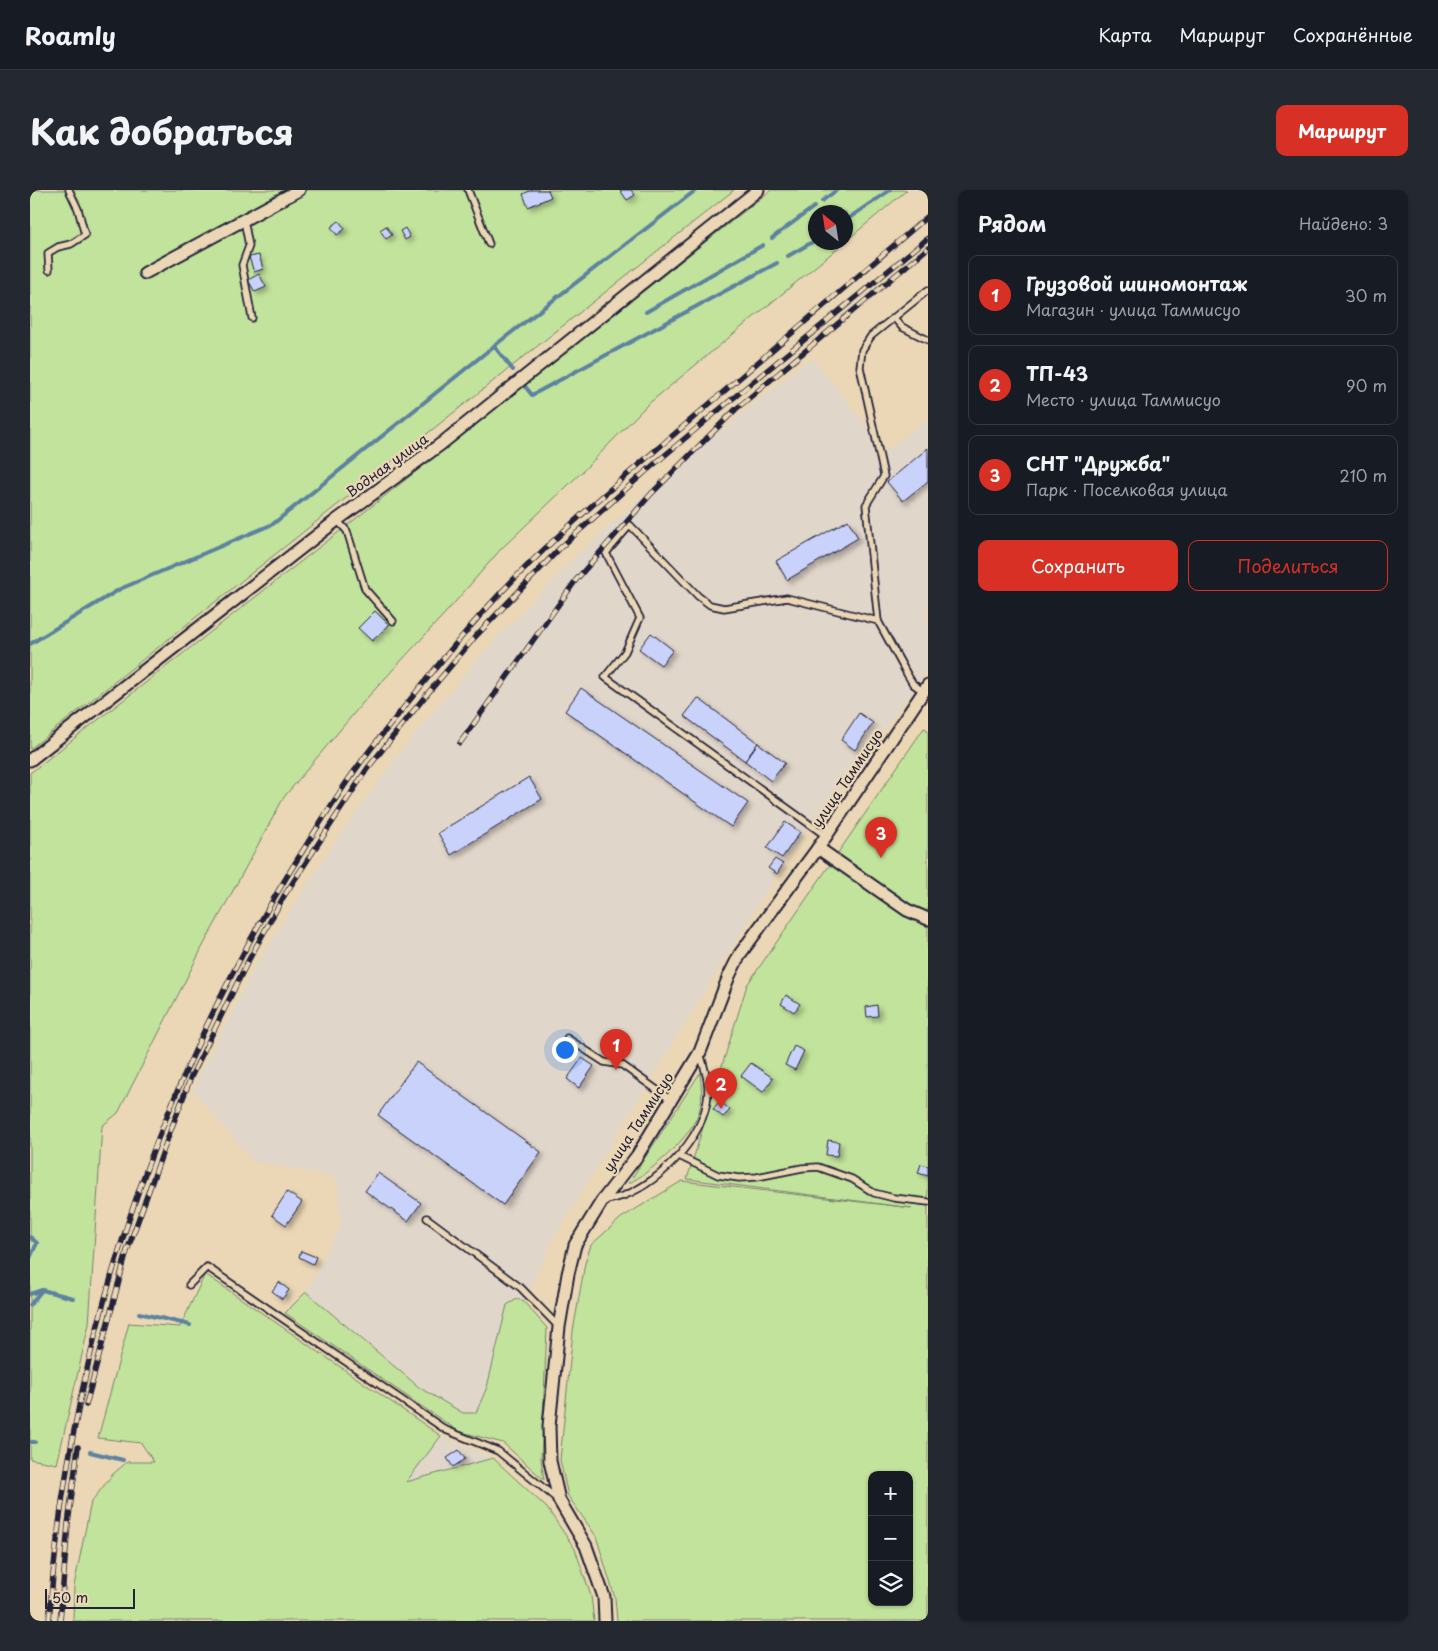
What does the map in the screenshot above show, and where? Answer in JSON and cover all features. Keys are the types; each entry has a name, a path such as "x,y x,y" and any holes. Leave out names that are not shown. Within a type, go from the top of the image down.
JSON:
{"street":[{"path":"145,274 299,190"},
{"name":"Водная улица","path":"30,760 337,520 440,444 758,190"},
{"name":"улица Таммисуо","path":"605,1621 604,1597 586,1546 559,1500 550,1461 549,1426 559,1327 575,1245 602,1202 637,1156 700,1052 729,976 740,954 818,848 926,688"},
{"path":"818,848 906,910 928,919"}],"lane":[{"path":"49,270 48,253 71,244 85,235 78,209 69,190"},
{"path":"468,190 489,244"},
{"path":"244,220 250,246 242,265 252,318"},
{"path":"926,688 914,684 878,621 866,505 884,476 860,367 862,350 871,336 928,290"},
{"path":"894,318 902,327 928,340"},
{"path":"337,520 347,531 365,589 393,622"},
{"path":"826,836 605,677 625,652 640,618 606,553 630,525 698,596 710,605 724,608 787,598 878,621"},
{"path":"567,1038 604,1062 622,1065 671,1100"},
{"path":"602,1202 622,1197 639,1188 679,1156 695,1134 704,1114 708,1087 700,1052"},
{"path":"679,1156 718,1175 739,1178 757,1178 802,1168 818,1167 852,1179 874,1193 894,1198 928,1202"},
{"path":"427,1218 520,1288 559,1327"},
{"path":"189,1285 207,1267 446,1430 498,1451 559,1500"}],"shaded area":[{"path":"812,357 886,451 928,418 928,669 821,815 805,833 777,874 553,1239 524,1302 517,1299 487,1387 476,1413 463,1413 420,1388 306,1292 341,1225 337,1177 254,1162 192,1090 254,968 333,844 406,744 486,649 582,550 676,466"},
{"path":"441,1436 493,1458 405,1483"}],"green space":[{"path":"30,190 734,190 30,749"},
{"path":"771,190 907,190 853,235 853,205 808,205 808,250 835,250 647,405 585,469 501,549 366,699 284,797 204,944 118,1113 102,1126 89,1324 57,1464 30,1459 30,773 436,456"},
{"path":"924,728 928,730 928,1621 617,1621 615,1598 596,1536 568,1496 560,1460 573,1331 585,1263 591,1245 621,1218 682,1181 912,1208 687,1179 747,985"},
{"path":"700,1073 701,1104 690,1130 660,1162 628,1184"},
{"path":"205,1274 441,1436 406,1482 493,1458 547,1508 575,1549 591,1596 594,1621 73,1621 74,1586 91,1502 113,1474 127,1462 154,1462 141,1443 98,1438 129,1323 180,1327"},
{"path":"306,1292 420,1388 463,1413 476,1413 487,1387 507,1305 517,1299 524,1302 547,1328 541,1459 544,1480 503,1443 458,1431 285,1313"}],"building":[{"path":"532,190 548,190 551,197 528,207 523,194"},
{"path":"620,190 631,190 635,195 627,200"},
{"path":"339,221 345,229 337,235 331,227"},
{"path":"386,226 392,235 386,239 380,230"},
{"path":"405,228 410,237 405,240 400,231"},
{"path":"259,255 263,269 254,272 249,257"},
{"path":"259,274 266,287 255,292 248,280"},
{"path":"928,448 928,481 903,501 887,482"},
{"path":"848,520 858,538 787,580 776,561"},
{"path":"375,611 389,625 372,641 358,628"},
{"path":"651,633 673,650 661,665 639,649"},
{"path":"581,688 748,803 731,827 565,711"},
{"path":"698,698 758,743 745,761 684,716"},
{"path":"859,713 873,723 855,750 841,740"},
{"path":"758,743 785,763 771,781 745,761"},
{"path":"529,777 542,799 451,855 438,833"},
{"path":"785,822 800,832 782,858 767,848"},
{"path":"775,859 783,864 777,874 768,868"},
{"path":"786,995 800,1004 794,1012 781,1004"},
{"path":"877,1005 878,1016 867,1017 866,1007"},
{"path":"794,1046 804,1051 795,1070 785,1065"},
{"path":"582,1058 594,1066 579,1088 567,1079"},
{"path":"416,1062 541,1152 503,1205 378,1115"},
{"path":"751,1063 773,1078 763,1092 741,1076"},
{"path":"720,1101 730,1110 723,1117 713,1109"},
{"path":"828,1140 839,1142 837,1156 826,1155"},
{"path":"921,1164 928,1166 928,1176 918,1173"},
{"path":"378,1173 421,1203 408,1221 365,1191"},
{"path":"287,1192 302,1202 286,1225 272,1215"},
{"path":"301,1251 316,1257 313,1264 299,1257"},
{"path":"279,1282 289,1290 282,1299 272,1291"},
{"path":"459,1450 465,1459 453,1467 447,1458"}],"waterway":[{"path":"30,644 120,589 273,524 494,346 696,190"},
{"path":"822,201 837,190"},
{"path":"853,215 890,190"},
{"path":"772,238 808,211"},
{"path":"646,312 763,245"},
{"path":"788,256 808,245"},
{"path":"524,385 532,395 777,263"},
{"path":"494,346 513,370"},
{"path":"30,1237 37,1243 30,1258"},
{"path":"30,1294 42,1290"},
{"path":"30,1305 42,1290 73,1298"},
{"path":"139,1313 190,1325"},
{"path":"30,1442 35,1442"},
{"path":"90,1452 123,1460"}],"railway":[{"path":"49,1621 60,1518 77,1416 100,1315 130,1216 166,1119 207,1025 254,933 307,844 345,784 374,744 456,644 513,580 602,497 928,216"},
{"path":"86,1405 127,1251 191,1077 247,963 284,896 367,769 475,637 560,548 709,418 928,238"},
{"path":"460,743 576,580 651,494 736,409 928,248"},
{"path":"60,1621 68,1524 78,1447"}],"place":[{"name":"СНТ \"Дружба\"","path":"881,858"},
{"name":"Грузовой шиномонтаж","path":"616,1070"},
{"name":"ТП-43","path":"721,1109"}]}
